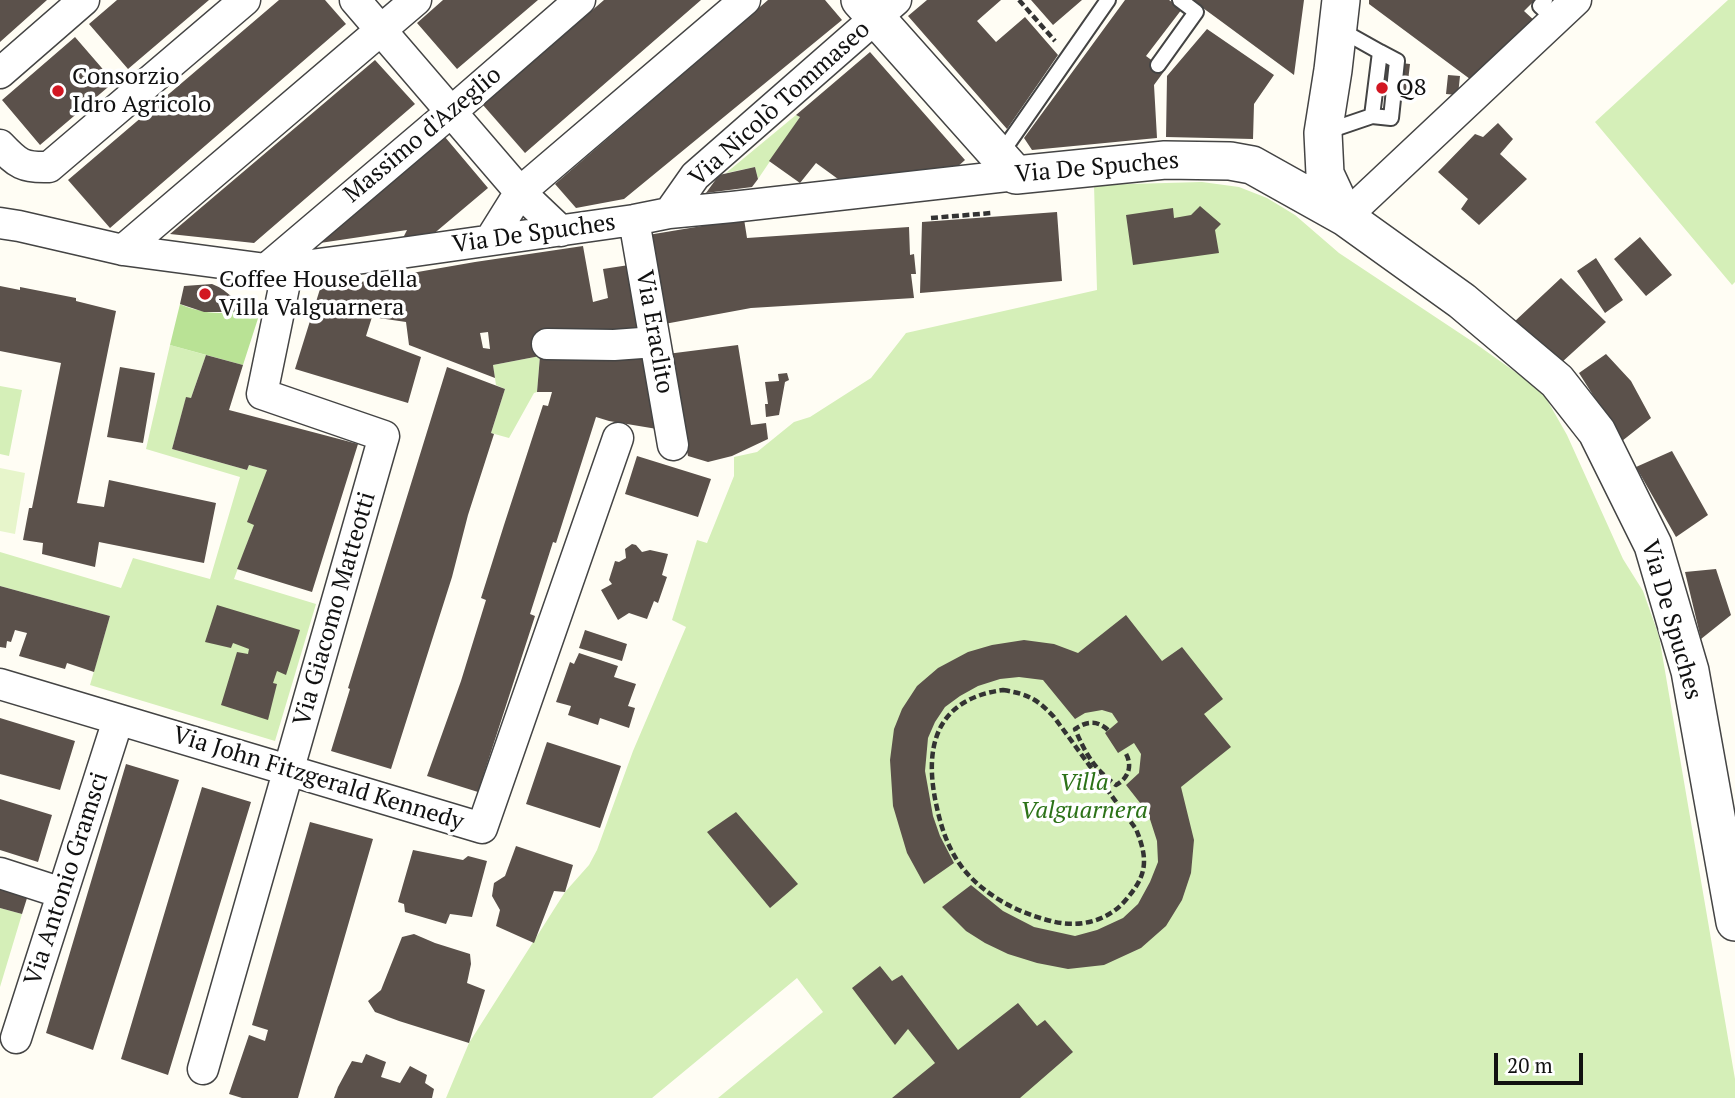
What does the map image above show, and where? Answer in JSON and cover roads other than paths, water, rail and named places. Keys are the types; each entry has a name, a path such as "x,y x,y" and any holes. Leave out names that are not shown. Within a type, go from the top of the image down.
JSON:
{"street":[{"path":"0,73 85,0"},
{"path":"0,145 12,158 30,168 50,167 245,0"},
{"path":"355,0 520,192 561,231"},
{"path":"123,250 416,0"},
{"name":"Massimo d'Azeglio","path":"277,268 580,0"},
{"path":"491,240 520,192 745,0"},
{"path":"878,6 1008,165"},
{"name":"Via Nicolò Tommaseo","path":"669,213 695,176 878,6"},
{"path":"1338,9 1323,133 1325,174 1345,217 1559,7"},
{"path":"1252,166 1288,160 1303,152 1323,133"},
{"name":"Via De Spuches","path":"0,223 123,250 277,268 561,231 669,213 732,207 1008,165 1165,160 1230,161 1252,166 1345,217 1462,301 1557,381 1597,432 1653,545 1690,671 1735,922"},
{"name":"Via Eraclito","path":"634,220 673,445"},
{"name":"Via Giacomo Matteotti","path":"203,1069 384,436 262,394 277,268"},
{"path":"547,344 614,345 655,342"},
{"name":"Via John Fitzgerald Kennedy","path":"0,684 482,828 618,438"},
{"name":"Via Antonio Gramsci","path":"16,1038 118,720"},
{"path":"0,873 62,893"}],"lane":[{"path":"1008,165 1069,57 1108,0"},
{"path":"1158,65 1196,12 1180,0"},
{"path":"1323,133 1372,116 1380,52 1338,9"}],"place":[{"name":"Q8","path":"1382,88"},
{"name":"Consorzio Idro Agricolo","path":"58,91"},
{"name":"Coffee House della Villa Valguarnera","path":"205,294"}],"park label":[{"name":"Villa Valguarnera","path":"1084,797"}]}
